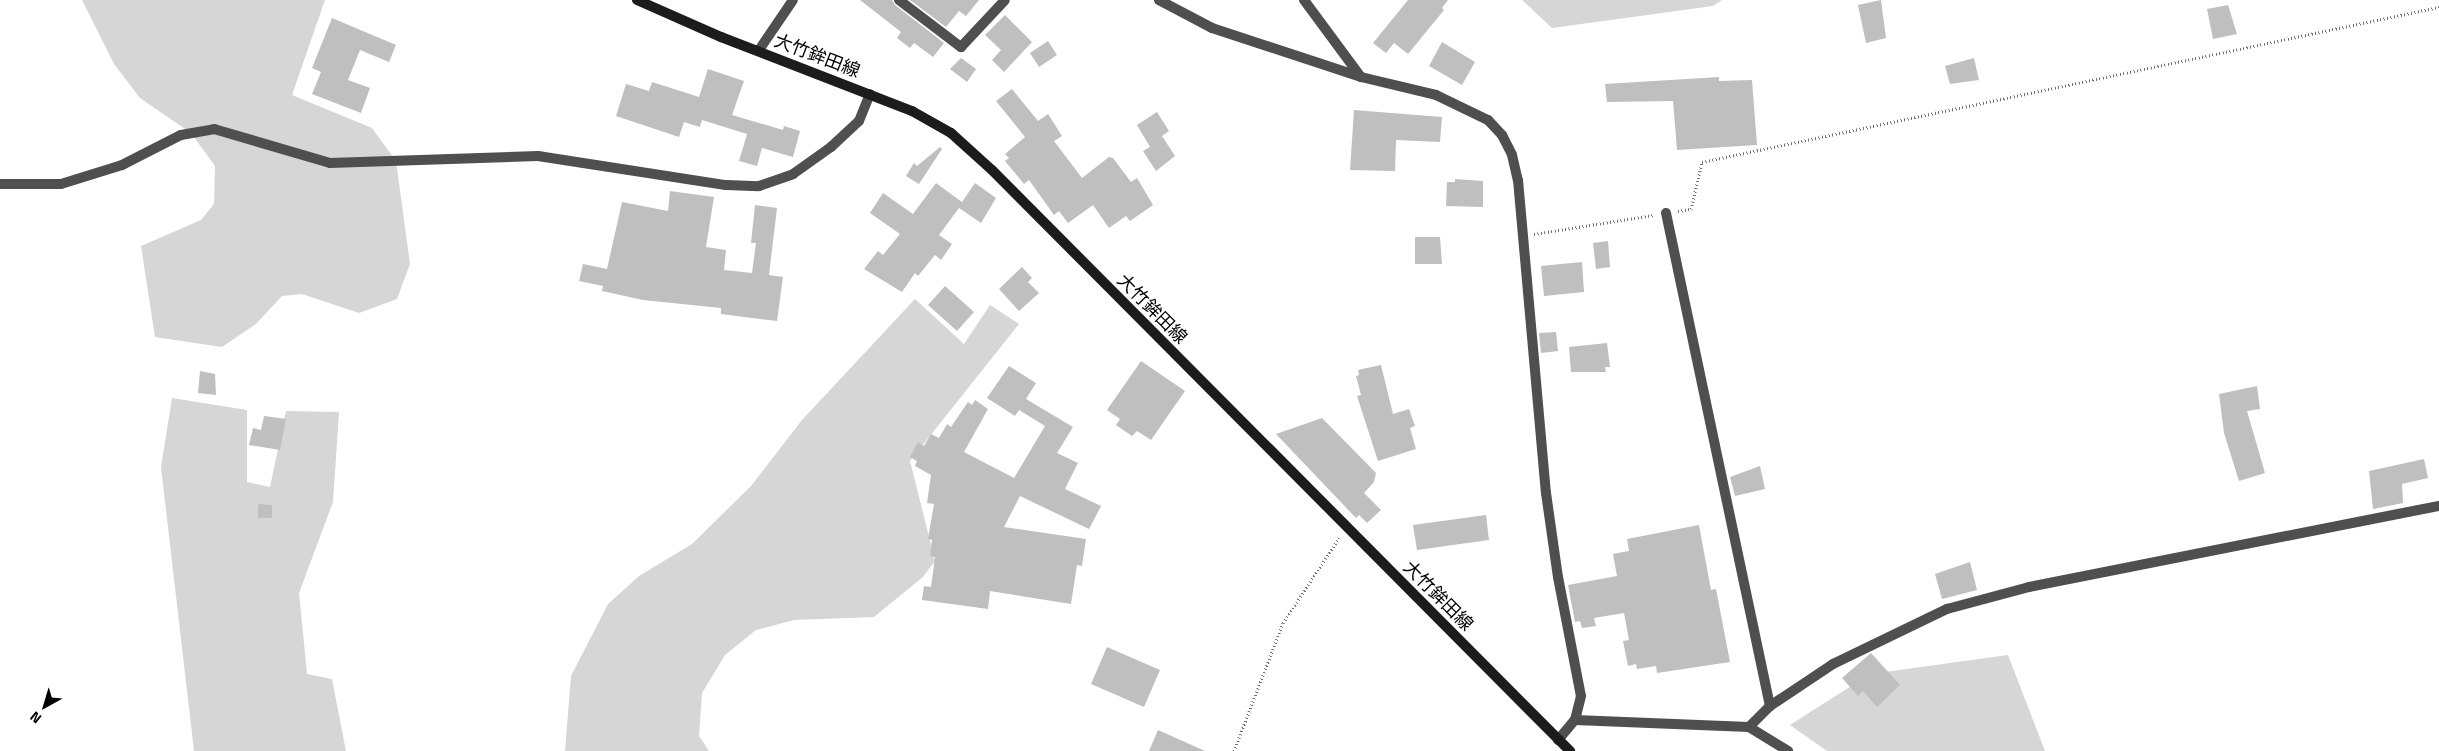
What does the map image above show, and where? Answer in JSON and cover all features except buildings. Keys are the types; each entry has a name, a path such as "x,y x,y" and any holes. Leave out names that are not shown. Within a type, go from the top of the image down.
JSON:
{"main road":[{"name":"大竹鉾田線","path":"638,0 912,110 951,133 992,170 1570,751"}],"street":[{"path":"759,50 793,0"},
{"path":"899,0 961,46 1005,0"},
{"path":"1158,0 1212,28 1361,77 1436,95 1488,120 1502,135 1512,155 1525,235 1546,493 1558,577 1582,696 1575,720 1558,740"},
{"path":"1304,0 1361,77"},
{"path":"0,184 61,184 122,165 181,135 214,129 330,163 538,156 726,185 759,186 794,174 831,147 859,121 870,94"},
{"path":"1666,213 1770,706"},
{"path":"1749,727 1770,706 1833,664 1947,609 2029,587 2439,506"},
{"path":"1575,720 1749,727 1788,751"}],"path":[{"path":"1525,235 1691,209 1702,162 2439,7"},
{"path":"1234,751 1282,623 1346,527"}],"shaded area":[{"path":"82,0 325,0 292,95 372,128 396,161 410,264 397,299 359,313 302,294 282,296 256,324 222,347 155,337 141,246 201,220 214,204 215,166 191,133 140,98 114,64"},
{"path":"1522,0 1722,0 1713,6 1552,28"},
{"path":"915,299 964,344 990,305 1019,324 910,461 935,561 923,577 874,617 794,620 756,630 725,655 702,693 699,736 709,751 565,751 571,676 608,604 639,576 692,544 751,486 802,420"},
{"path":"172,398 247,410 247,482 270,487 286,411 339,412 333,502 299,593 307,674 332,679 346,751 194,751 161,467"},
{"path":"2008,655 2045,751 1827,751 1790,725 1870,674"}]}
